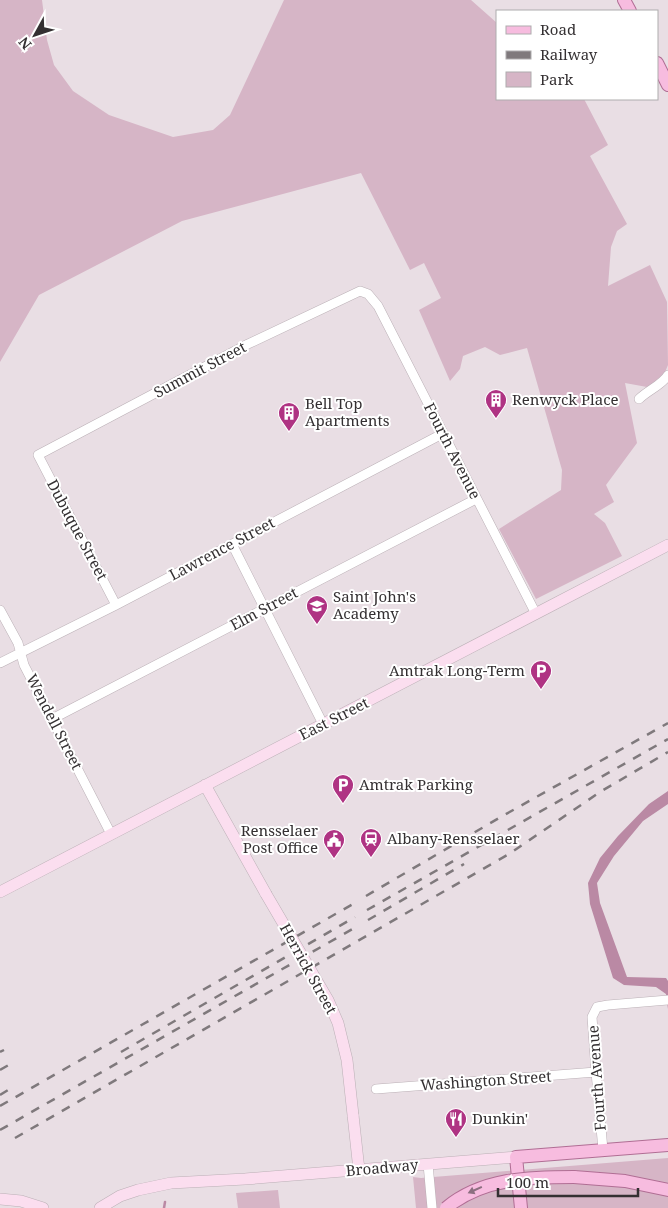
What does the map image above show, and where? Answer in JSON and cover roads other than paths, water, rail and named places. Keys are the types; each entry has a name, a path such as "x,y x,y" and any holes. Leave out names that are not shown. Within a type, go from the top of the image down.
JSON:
{"main road":[{"path":"658,66 668,85"},
{"name":"Broadway","path":"516,1157 668,1145"},
{"path":"516,1157 521,1208"},
{"path":"446,1208 460,1198 482,1187 506,1181 532,1178 591,1177 625,1181 668,1190"}],"street":[{"name":"Summit Street","path":"38,455 248,344 350,295 360,291 364,292"},
{"name":"Fourth Avenue","path":"364,292 378,306 536,614"},
{"path":"639,399 668,375"},
{"name":"Lawrence Street","path":"0,663 442,434"},
{"name":"Dubuque Street","path":"38,455 116,604"},
{"name":"Elm Street","path":"52,719 476,499"},
{"path":"232,544 323,724"},
{"name":"East Street","path":"0,892 668,546"},
{"name":"Wendell Street","path":"0,610 18,643 24,665 111,834"},
{"name":"Herrick Street","path":"205,785 328,1000 336,1018 347,1060 359,1170"},
{"name":"Fourth Avenue","path":"603,1150 592,1017 597,1007 667,1000"},
{"name":"Washington Street","path":"376,1089 596,1072"},
{"name":"Broadway","path":"100,1208 130,1192 159,1185 516,1157"},
{"path":"428,1164 432,1208"},
{"path":"0,1200 20,1201 42,1208"}],"waterway":[{"path":"164,1208 165,1202"}],"railway":[{"path":"366,896 499,818 668,723"},
{"path":"367,910 668,739"},
{"path":"15,1138 509,854 600,792 668,752"},
{"path":"368,920 464,864"},
{"path":"0,1106 353,904"},
{"path":"121,1052 355,917"},
{"path":"0,1130 356,927"},
{"path":"0,1052 4,1050"},
{"path":"0,1070 12,1063"},
{"path":"0,1095 13,1087"}],"place":[{"name":"Renwyck Place","path":"496,419"},
{"name":"Bell Top Apartments","path":"289,432"},
{"name":"Saint John's Academy","path":"317,625"},
{"name":"Amtrak Long-Term","path":"541,690"},
{"name":"Amtrak Parking","path":"343,804"},
{"name":"Albany-Rensselaer","path":"371,858"},
{"name":"Rensselaer Post Office","path":"334,859"},
{"name":"Dunkin'","path":"456,1138"}]}
